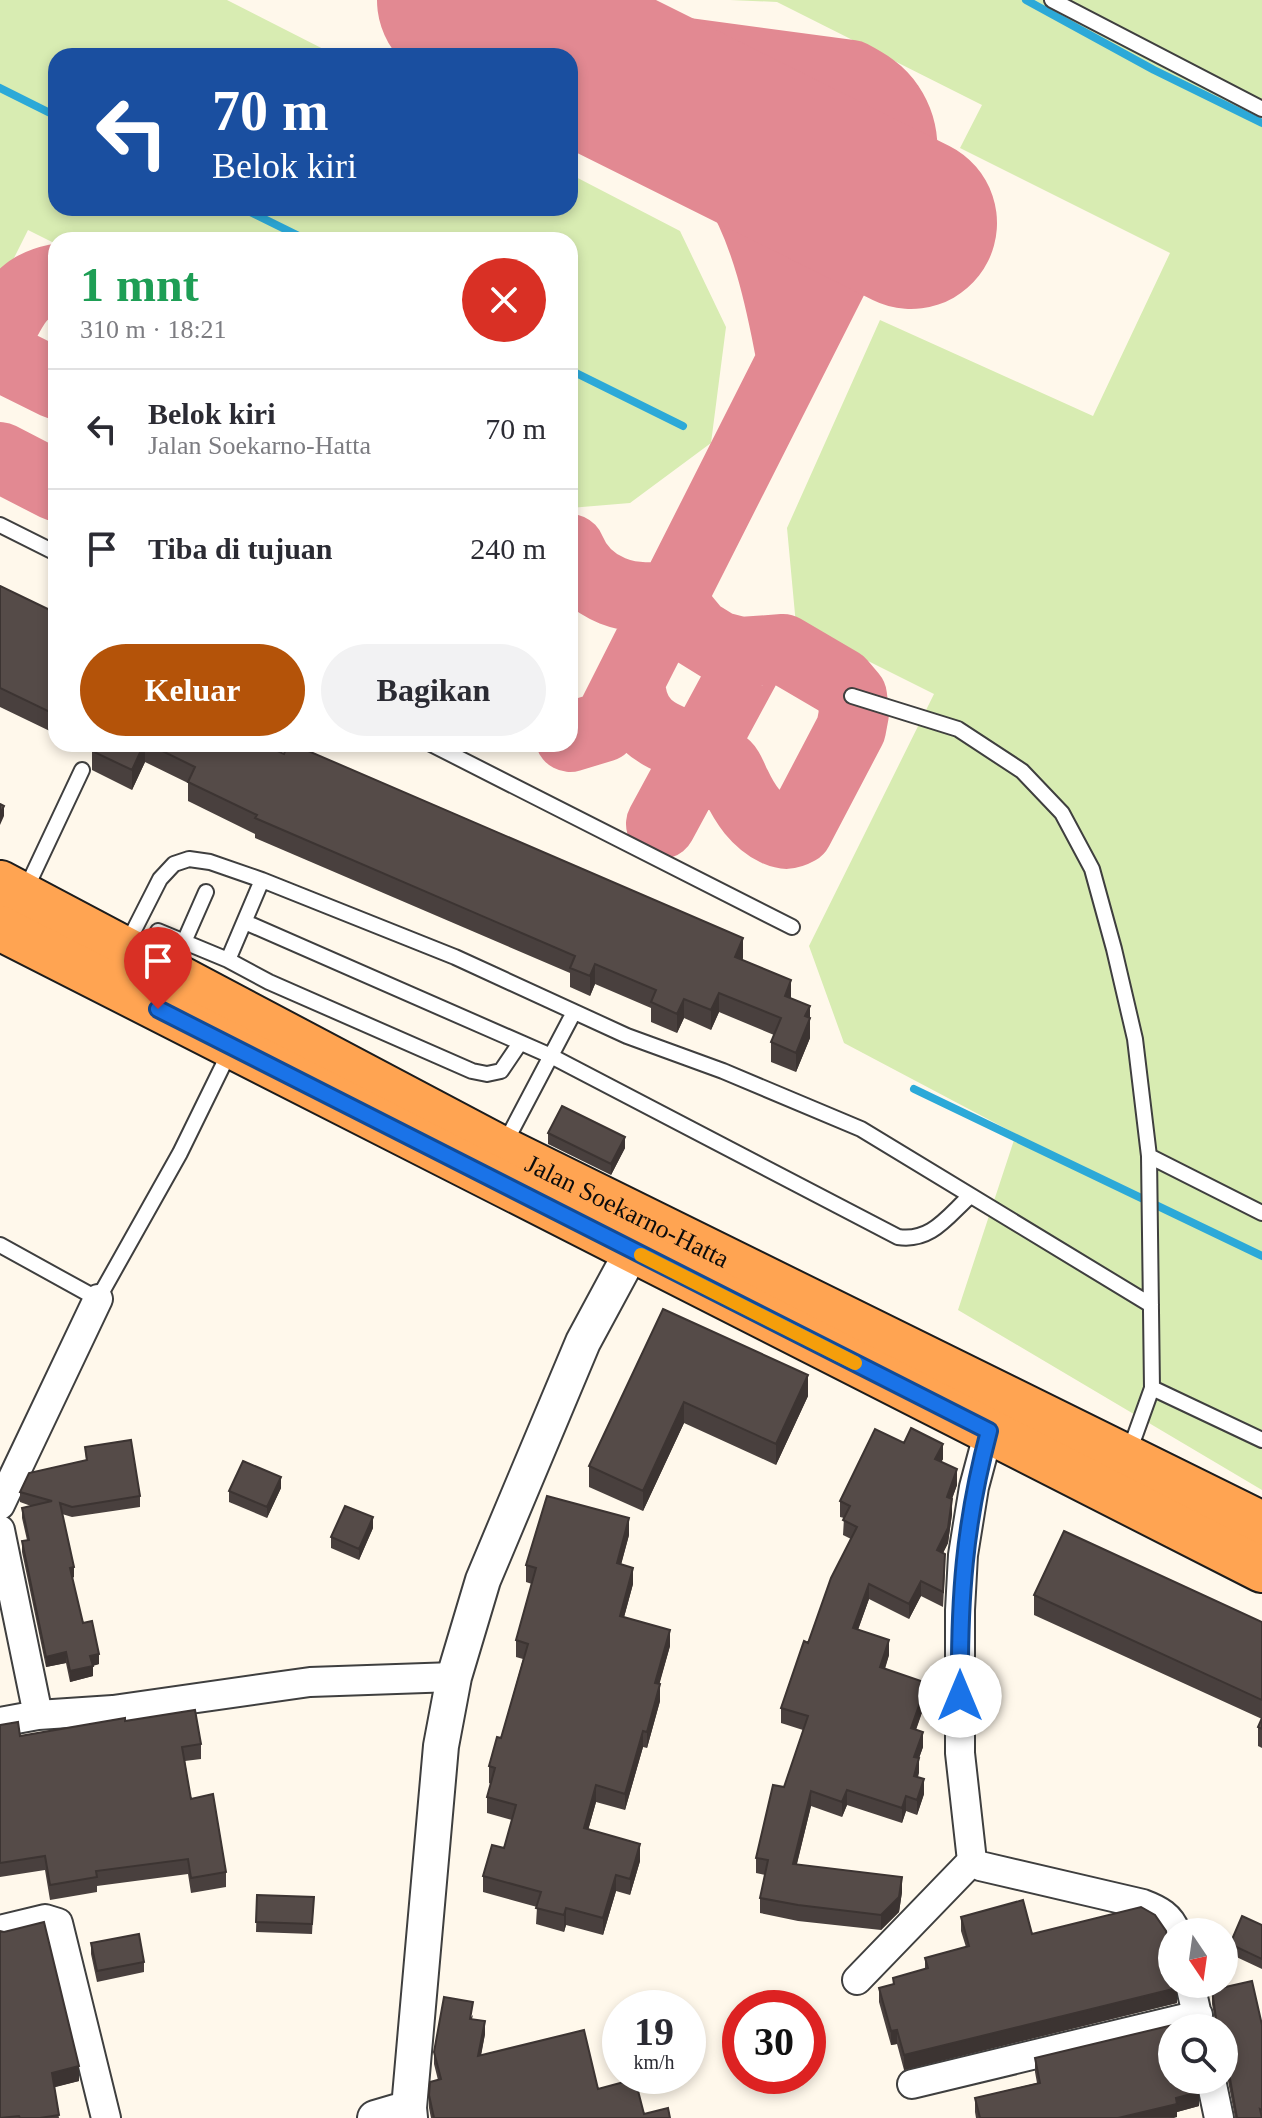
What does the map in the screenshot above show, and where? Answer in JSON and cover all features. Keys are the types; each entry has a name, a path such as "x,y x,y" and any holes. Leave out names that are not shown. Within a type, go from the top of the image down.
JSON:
{"highway":[{"name":"Jalan Soekarno-Hatta","path":"9,910 125,959 495,1163 640,1236 1262,1524"},
{"name":"Jalan Soekarno-Hatta","path":"125,959 232,1047 495,1163"},
{"name":"Jalan Soekarno-Hatta","path":"640,1236 989,1431 1262,1570"}],"street":[{"path":"375,2118 410,2113 441,1746 454,1677 483,1580 583,1342 640,1236"},
{"path":"0,1505 98,1299"},
{"path":"989,1431 972,1500 963,1555 960,1610 960,1753 972,1861 980,1866 1143,1904 1160,1910 1168,1918"},
{"path":"0,1530 38,1715"},
{"path":"0,1722 38,1715 113,1710 310,1682 454,1677"},
{"path":"857,1980 972,1861"},
{"path":"0,1930 45,1919 58,1923 106,2118"},
{"path":"912,2084 1158,2031"},
{"path":"1214,2094 1219,2118"}],"lane":[{"path":"1052,0 1262,109"},
{"path":"0,525 48,549"},
{"path":"852,696 958,729 1022,771 1062,813 1092,869 1135,1039 1149,1156 1152,1388 1133,1441"},
{"path":"447,752 792,927"},
{"path":"9,910 82,770"},
{"path":"125,959 160,879 174,864 189,859 210,862 455,957 627,1036 723,1071 861,1129 1151,1305"},
{"path":"228,960 262,880"},
{"path":"184,942 206,892"},
{"path":"245,922 551,1056 898,1237 912,1239 926,1235 970,1196"},
{"path":"125,959 184,942 472,1071 487,1074 501,1071 520,1043"},
{"path":"495,1163 574,1012"},
{"path":"0,1245 98,1299 180,1153 232,1047"},
{"path":"1149,1156 1262,1213"},
{"path":"1152,1388 1262,1440"}],"green space":[{"path":"0,0 227,0 321,48 48,48 48,216 578,216 578,178 680,231 726,327 711,443 630,503 578,507 578,232 48,232 48,240 28,230 0,286"},
{"path":"730,0 1262,0 1262,1490 958,1310 1016,1134 844,1043 809,946 934,694 796,625 787,528 880,320 1093,416 1170,253 960,148 982,105 777,2"}],"building":[{"path":"0,586 48,609 48,711 0,688"},
{"path":"94,752 140,752 132,770"},
{"path":"164,752 311,752 743,938 735,957 791,980 785,996 810,1006 805,1016 810,1018 796,1053 771,1042 781,1018 719,993 711,1010 684,999 677,1014 651,1002 656,990 595,964 590,976 570,968 575,956 255,818 257,815 188,782 195,767"},
{"path":"562,1106 625,1137 611,1164 548,1133"},
{"path":"663,1309 808,1375 776,1444 684,1402 643,1491 589,1466"},
{"path":"911,1428 943,1444 935,1459 957,1469 947,1497 952,1499 948,1528 937,1550 945,1554 943,1592 921,1581 909,1604 869,1584 853,1628 889,1640 880,1667 927,1683 911,1728 923,1732 914,1757 919,1758 914,1776 924,1779 917,1800 906,1796 902,1808 847,1790 842,1802 811,1791 793,1864 902,1877 899,1897 881,1915 760,1898 768,1860 756,1858 773,1785 784,1787 808,1716 781,1708 804,1641 808,1643 831,1578 857,1527 843,1520 850,1506 840,1501 875,1429 904,1443"},
{"path":"131,1440 140,1496 72,1507 60,1503 74,1567 70,1568 83,1623 92,1621 99,1654 90,1656 93,1666 70,1671 66,1652 46,1657 22,1541 29,1540 22,1508 52,1501 20,1492 29,1473 87,1460 85,1447"},
{"path":"243,1461 281,1477 267,1507 229,1491"},
{"path":"547,1496 629,1518 617,1563 633,1568 620,1616 670,1630 655,1683 660,1684 647,1732 643,1731 625,1794 596,1785 584,1828 640,1844 630,1879 616,1875 603,1918 566,1908 564,1915 536,1908 541,1892 483,1876 492,1845 504,1848 516,1805 487,1797 495,1768 489,1766 497,1737 501,1738 528,1644 516,1640 536,1568 526,1565"},
{"path":"345,1506 373,1517 359,1549 331,1537"},
{"path":"1064,1531 1262,1622 1262,1700 1034,1595"},
{"path":"195,1710 201,1744 182,1747 191,1799 213,1794 226,1872 191,1878 188,1859 96,1871 97,1877 50,1885 45,1856 0,1863 0,1725 18,1722 20,1736"},
{"path":"257,1895 314,1897 312,1924 256,1922"},
{"path":"1023,1900 1032,1934 1141,1907 1158,1919 1158,1993 904,2055 897,2030 891,2031 879,1988 894,1984 893,1978 928,1968 925,1958 969,1946 961,1917"},
{"path":"1242,1916 1262,1925 1262,1959 1238,1948 1238,1925"},
{"path":"44,1922 79,2066 52,2073 59,2115 0,2118 0,1931"},
{"path":"139,1934 144,1962 97,1971 91,1943"},
{"path":"1252,1981 1262,2025 1262,2118 1237,2118 1233,2094 1238,2094 1238,2014 1215,2014 1213,1998 1238,1998 1238,1984"},
{"path":"444,1997 473,2002 470,2019 485,2021 478,2056 584,2030 598,2089 602,2088 602,2094 639,2094 644,2114 668,2108 670,2118 434,2118 429,2095 430,2082 441,2079 434,2052"},
{"path":"1158,2028 1158,2094 1191,2094 1176,2098 1177,2104 1118,2118 980,2118 975,2098 1040,2083 1035,2058"}],"waterway":[{"path":"1026,0 1154,70 1262,123"},
{"path":"0,88 48,112"},
{"path":"258,216 291,232"},
{"path":"578,374 683,426"},
{"path":"914,1089 1262,1256"}],"taxiway":[{"path":"474,0 547,34 851,75 881,96 896,117 902,144 900,171 889,196 878,210 868,216 833,230 796,227 776,218 760,203 749,182 737,141 727,128 697,110 653,95"},
{"path":"735,183 764,244 791,356"},
{"path":"578,735 603,727 610,720 836,273 880,208"},
{"path":"0,332 21,297 48,281"},
{"path":"0,356 48,380"},
{"path":"0,457 48,482"},
{"path":"578,564 587,575 612,591 642,597 673,593 682,615 697,633 718,646 741,652 783,649 841,683 852,696 854,713 851,729 798,830 785,834 769,827 752,811 725,766 649,727 633,701 630,680"},
{"path":"661,824 754,652"}],"runway":[{"path":"463,0 559,48"},
{"path":"578,57 911,223"}],"slow traffic":[{"path":"641,1255 855,1363"}],"route":[{"path":"158,1009 989,1431 974,1487 963,1555 960,1696"}]}
